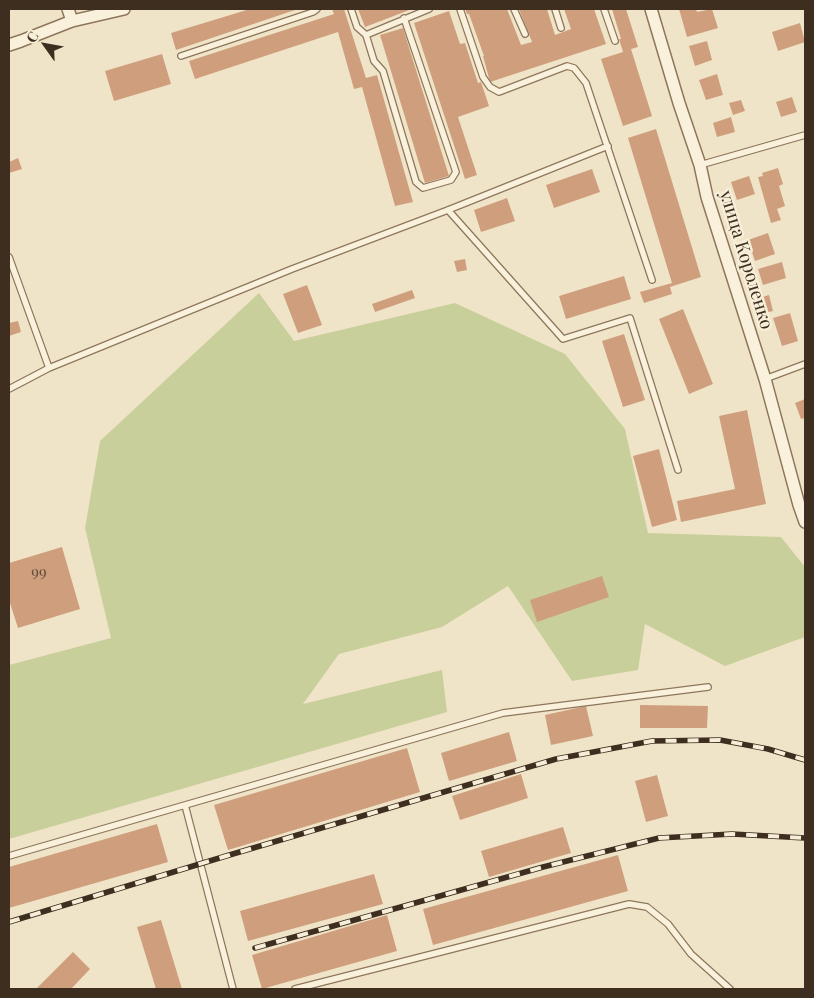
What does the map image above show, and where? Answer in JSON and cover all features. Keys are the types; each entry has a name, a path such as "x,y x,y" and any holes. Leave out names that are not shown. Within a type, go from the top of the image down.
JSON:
{"street":[{"path":"68,9 72,21"},
{"path":"9,44 72,21 124,9"},
{"name":"улица Короленко","path":"650,9 765,379 805,522"}],"lane":[{"path":"180,56 313,12 317,9"},
{"path":"351,9 357,27 366,35 374,61 383,72 416,182 423,188 451,180 456,172 404,18"},
{"path":"366,35 429,9"},
{"path":"460,9 483,77 490,87 499,92 567,66 574,68 586,83 652,280"},
{"path":"514,9 524,34"},
{"path":"555,9 561,28"},
{"path":"604,9 615,40"},
{"path":"700,165 805,135"},
{"path":"9,389 49,368 292,269 448,210 608,146"},
{"path":"448,210 563,339 630,318 678,470"},
{"path":"9,257 49,368"},
{"path":"765,379 805,364"},
{"path":"9,856 503,713 708,687"},
{"path":"185,805 233,989"},
{"path":"295,989 629,904 647,907 668,924 691,954 730,989"}],"green space":[{"path":"259,293 294,341 455,303 565,354 625,429 648,533 781,537 805,567 805,637 725,666 645,624 638,670 572,681 508,586 442,627 339,654 303,704 442,670 447,712 9,839 9,665 111,638 85,528 100,441"}],"building":[{"path":"250,9 298,9 176,50 171,33"},
{"path":"332,9 344,9 366,78 377,75 413,202 395,206 362,87 354,89 338,32 195,79 189,61 334,14"},
{"path":"358,9 412,9 365,27"},
{"path":"465,9 507,9 521,45 532,42 519,9 547,9 555,35 571,29 564,9 594,9 606,44 490,82 484,56 469,14 467,14"},
{"path":"612,9 626,9 638,47 631,49 652,116 623,126 601,59 623,52"},
{"path":"679,9 696,9 697,12 712,9 718,28 687,37"},
{"path":"449,11 460,44 465,43 478,83 481,82 489,106 458,117 477,175 465,179 414,23"},
{"path":"800,23 805,42 778,51 772,32"},
{"path":"403,28 449,176 425,183 380,35"},
{"path":"707,41 712,60 695,66 689,46"},
{"path":"162,54 171,84 114,101 105,71"},
{"path":"717,74 723,95 706,100 699,80"},
{"path":"792,97 797,112 781,117 776,102"},
{"path":"741,100 745,111 733,115 729,103"},
{"path":"731,117 735,132 717,137 713,123"},
{"path":"656,129 701,277 670,287 672,294 644,303 640,292 672,283 628,138"},
{"path":"18,158 22,169 9,173 9,162"},
{"path":"778,168 783,184 779,186 785,206 777,209 781,220 771,223 758,177 763,176 762,173"},
{"path":"592,169 600,192 554,208 546,185"},
{"path":"749,176 755,194 737,200 731,182"},
{"path":"507,198 515,221 481,232 474,210"},
{"path":"768,233 775,254 755,261 748,240"},
{"path":"465,259 467,270 457,272 454,261"},
{"path":"782,262 786,278 763,285 758,269"},
{"path":"624,276 631,299 566,319 559,296"},
{"path":"307,285 322,325 298,333 283,294"},
{"path":"412,290 415,298 375,312 372,304"},
{"path":"769,295 773,311 757,315 753,300"},
{"path":"683,309 713,384 689,394 659,319"},
{"path":"790,313 798,341 782,346 773,318"},
{"path":"18,321 21,332 9,336 9,323"},
{"path":"624,334 645,400 623,407 602,341"},
{"path":"805,399 805,418 801,419 795,403"},
{"path":"747,410 766,504 681,522 677,501 735,489 719,416"},
{"path":"659,449 677,520 652,527 633,456"},
{"path":"62,547 80,609 18,628 9,600 9,563"},
{"path":"602,576 609,597 537,622 530,600"},
{"path":"640,705 708,706 707,728 640,728"},
{"path":"586,706 593,736 551,745 545,715"},
{"path":"509,732 517,761 449,781 441,753"},
{"path":"407,748 420,792 228,850 214,805"},
{"path":"521,774 528,798 460,820 452,796"},
{"path":"657,775 668,816 646,822 635,781"},
{"path":"157,824 168,862 9,908 9,867"},
{"path":"563,827 571,853 489,877 481,851"},
{"path":"618,855 628,891 433,945 423,909"},
{"path":"374,874 383,904 248,941 240,911"},
{"path":"387,915 397,951 262,989 252,955"},
{"path":"161,920 182,989 156,989 137,927"},
{"path":"73,952 90,969 71,989 36,989"}],"railway":[{"path":"9,922 556,759 652,741 720,740 768,749 805,760"},
{"path":"255,948 543,867 659,838 732,834 805,838"}]}
